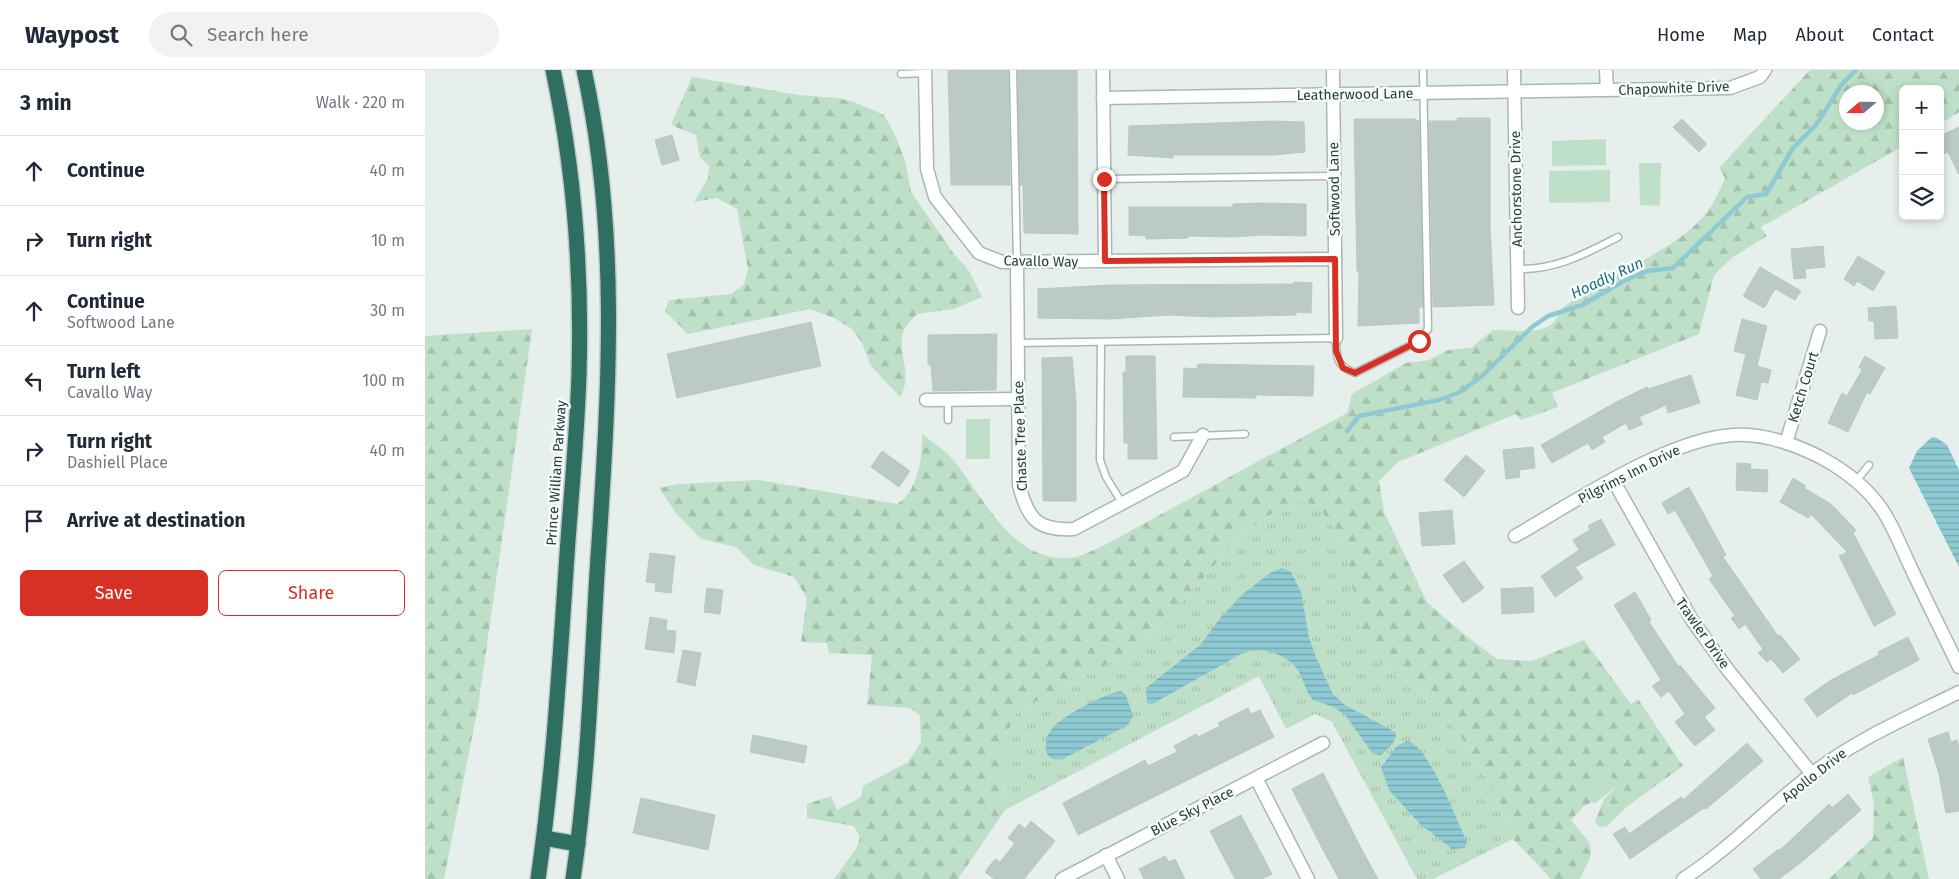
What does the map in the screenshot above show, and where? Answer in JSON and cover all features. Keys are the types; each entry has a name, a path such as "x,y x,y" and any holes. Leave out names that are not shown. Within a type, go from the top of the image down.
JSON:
{"highway":[{"name":"Prince William Parkway","path":"538,879 551,790 579,375 579,289 576,232 569,162 553,70"},
{"path":"573,879 578,844 591,675 610,334 608,247 602,179 584,70"},
{"path":"544,838 578,844"}],"street":[{"path":"1103,70 1105,261"},
{"name":"Softwood Lane","path":"1333,70 1335,338"},
{"name":"Anchorstone Drive","path":"1514,70 1518,308"},
{"path":"1607,70 1607,90"},
{"name":"Chapowhite Drive","path":"1607,90 1730,88 1760,77 1765,70"},
{"name":"Cavallo Way","path":"925,71 927,169 935,197 979,254 1002,262 1335,259"},
{"name":"Leatherwood Lane","path":"1103,98 1607,90"},
{"name":"Chaste Tree Place","path":"1017,262 1019,485 1025,506 1032,519 1058,530 1074,529 1183,471 1203,435"},
{"name":"Ketch Court","path":"1786,443 1820,331"},
{"path":"926,400 1018,399"},
{"name":"Pilgrims Inn Drive","path":"1515,536 1613,480 1679,448 1711,438 1747,435 1786,443 1826,460 1856,480 1883,510 1959,667"},
{"name":"Trawler Drive","path":"1613,480 1691,620 1811,774"},
{"name":"Apollo Drive","path":"1683,879 1749,829 1811,774 1864,739 1959,692"},
{"name":"Blue Sky Place","path":"1062,879 1323,743"},
{"path":"1256,778 1308,879"},
{"path":"1106,855 1118,879"}],"lane":[{"path":"1013,70 1017,262"},
{"path":"1018,343 1335,338 1339,363 1343,368 1355,373 1419,341 1428,329 1423,70"},
{"path":"901,74 925,71"},
{"path":"1104,179 1334,176"},
{"path":"1517,269 1540,268 1566,262 1618,237"},
{"path":"1101,342 1101,460 1107,477 1122,503"},
{"path":"948,400 948,420"},
{"path":"1174,437 1245,434"},
{"path":"1856,480 1869,465"}],"green space":[{"path":"1810,70 1959,70 1959,112 1944,121 1944,85 1899,85 1899,148 1761,227 1767,236 1733,257 1714,275 1699,334 1552,393 1558,407 1521,420 1516,414 1398,462 1379,481 1384,512 1427,602 1460,631 1497,659 1532,661 1584,640 1631,704 1638,699 1683,766 1629,805 1607,826 1600,827 1595,822 1604,799 1618,785 1582,789 1592,802 1583,807 1571,820 1589,843 1591,853 1580,879 1551,879 1513,839 1491,786 1464,741 1441,711 1407,682 1384,666 1370,648 1360,626 1345,547 1332,524 1316,505 1300,502 1267,516 1238,537 1194,589 1156,629 1135,646 1107,664 1016,713 1008,731 1004,755 1005,810 958,879 834,879 856,849 860,837 854,826 807,818 807,804 831,796 837,810 861,797 863,786 908,762 921,742 920,715 909,708 867,705 872,655 829,653 827,643 801,642 807,598 794,577 754,565 736,547 701,539 676,513 659,488 678,484 759,480 897,504 910,491 918,472 922,434 951,457 990,511 1019,541 1035,552 1054,557 1076,557 1101,547 1347,413 1352,394 1406,363 1429,360 1448,350 1471,348 1493,330 1529,331 1549,326 1565,306 1684,235 1712,205 1725,178 1719,168"},
{"path":"692,77 799,95 837,98 854,102 884,115 896,137 905,161 911,192 954,254 969,271 982,297 953,309 917,314 909,323 903,333 902,350 906,380 900,397 871,366 862,343 852,329 834,318 810,309 688,334 665,311 669,300 731,294 744,284 748,269 737,209 717,198 694,202 708,178 709,166 700,157 696,135 671,125"},
{"path":"1606,139 1606,165 1552,166 1552,141"},
{"path":"1639,163 1661,163 1660,206 1640,205"},
{"path":"1610,170 1610,202 1549,203 1549,171"},
{"path":"532,329 478,707 444,879 425,879 425,336"},
{"path":"966,419 990,419 990,459 966,459"},
{"path":"1300,502 1316,505 1332,524 1345,547 1384,666 1407,682 1441,711 1464,741 1491,786 1513,839 1433,879 1417,879 1332,722 1315,714 1286,729 1259,676 1005,810 1004,755 1008,731 1016,713 1107,664 1135,646 1156,629 1194,589 1238,537 1267,516"},
{"path":"1903,757 1929,879 1829,879 1873,838 1874,804 1868,777"},
{"path":"1606,770 1618,785 1594,804 1582,789"}],"water":[{"path":"1932,437 1947,445 1959,470 1959,567 1909,468 1917,451"},
{"path":"1282,568 1291,572 1301,592 1309,637 1317,660 1333,694 1345,705 1395,732 1396,736 1392,745 1381,755 1373,754 1345,715 1334,707 1313,700 1299,672 1289,660 1266,651 1258,650 1243,653 1154,703 1151,704 1147,701 1146,688 1200,645 1221,617 1243,594 1270,573"},
{"path":"1121,691 1126,695 1133,716 1128,725 1063,759 1050,757 1045,748 1048,736 1055,725 1086,705"},
{"path":"1407,741 1415,745 1433,769 1467,842 1465,848 1452,849 1420,824 1389,790 1381,767 1396,747"}],"building":[{"path":"948,70 1008,70 1010,185 951,185"},
{"path":"1018,70 1077,70 1078,234 1024,233 1023,185 1020,185"},
{"path":"1457,118 1490,118 1490,227 1494,305 1433,307 1429,121 1457,121"},
{"path":"1354,119 1414,119 1419,121 1423,307 1419,307 1419,323 1358,326 1359,271 1357,271"},
{"path":"1682,119 1707,144 1699,152 1673,127"},
{"path":"1274,121 1304,122 1305,152 1273,155 1173,155 1173,158 1128,155 1129,126"},
{"path":"1959,127 1959,175 1948,152 1944,154 1944,138 1946,137 1944,134"},
{"path":"672,135 679,160 662,165 655,140"},
{"path":"1233,204 1306,204 1306,236 1188,236 1188,238 1146,239 1146,236 1129,235 1129,207 1233,207"},
{"path":"1823,246 1825,267 1805,269 1806,278 1794,279 1791,249"},
{"path":"1858,256 1885,272 1873,291 1857,281 1854,286 1844,279"},
{"path":"1760,267 1801,291 1795,300 1775,289 1764,308 1743,296"},
{"path":"1294,282 1312,283 1311,313 1296,312 1296,315 1213,317 1168,315 1110,319 1038,318 1038,289 1109,285 1294,284"},
{"path":"1896,306 1898,338 1875,339 1874,321 1869,321 1868,308"},
{"path":"1742,319 1767,326 1757,366 1771,370 1768,383 1761,382 1757,400 1736,395 1746,354 1734,351"},
{"path":"811,322 821,366 677,398 667,354"},
{"path":"997,334 996,390 933,391 931,365 928,365 928,335"},
{"path":"1126,356 1155,356 1157,459 1128,459 1128,443 1124,443 1123,372 1126,372"},
{"path":"1865,356 1885,368 1870,394 1867,392 1848,432 1828,423 1842,393 1847,396 1862,370 1859,367"},
{"path":"1072,357 1076,401 1076,501 1043,501 1042,358"},
{"path":"1198,364 1314,366 1313,396 1256,395 1256,398 1183,397 1184,368 1197,369"},
{"path":"1691,375 1700,403 1668,413 1666,405 1639,417 1643,424 1629,430 1626,423 1602,437 1605,442 1592,450 1588,443 1552,463 1541,445 1616,402 1647,387 1648,389"},
{"path":"1533,447 1535,468 1519,470 1520,477 1506,479 1503,450"},
{"path":"882,451 910,471 899,487 871,467"},
{"path":"1466,455 1485,471 1464,497 1444,480"},
{"path":"1737,463 1751,464 1750,469 1768,470 1767,492 1736,490"},
{"path":"1793,478 1806,486 1804,488 1831,504 1856,530 1853,533 1896,614 1874,626 1839,556 1847,552 1811,514 1808,518 1780,502"},
{"path":"1689,487 1726,555 1723,557 1778,636 1780,635 1800,659 1783,673 1771,659 1767,662 1758,653 1763,649 1745,624 1739,629 1731,618 1735,616 1709,579 1713,576 1675,510 1668,514 1662,503"},
{"path":"1452,510 1455,544 1422,546 1419,513"},
{"path":"1601,519 1615,545 1575,567 1583,578 1555,597 1541,576 1579,550 1573,540 1590,530 1588,526"},
{"path":"650,553 675,556 671,593 655,591 656,583 646,582"},
{"path":"1464,561 1484,588 1463,603 1443,575"},
{"path":"1533,587 1534,612 1502,614 1501,589"},
{"path":"707,588 723,590 720,614 704,612"},
{"path":"1635,592 1651,620 1649,622 1679,667 1680,665 1715,708 1704,717 1715,730 1695,746 1675,722 1685,714 1669,691 1661,697 1652,686 1661,680 1614,605"},
{"path":"650,617 667,620 666,630 676,631 674,653 645,649"},
{"path":"1908,637 1919,660 1853,695 1852,693 1817,717 1804,699 1831,680 1879,655 1878,652"},
{"path":"683,650 701,653 695,686 677,682"},
{"path":"1248,708 1251,714 1260,710 1274,737 1078,835 1063,803 1145,760 1148,766 1177,752 1174,746 1196,734 1198,737 1220,726 1218,723"},
{"path":"1948,732 1951,742 1957,740 1959,747 1959,811 1946,813 1939,774 1928,739"},
{"path":"753,735 807,746 804,763 750,752"},
{"path":"1747,743 1763,761 1706,809 1704,808 1630,859 1613,834 1625,827 1629,834 1681,797 1683,800"},
{"path":"1323,773 1378,879 1339,879 1322,848 1292,789"},
{"path":"1848,794 1861,810 1803,861 1779,879 1761,879 1753,869 1780,850 1829,804 1832,808"},
{"path":"641,798 715,815 708,850 633,833"},
{"path":"1241,815 1272,874 1262,879 1235,879 1210,831"},
{"path":"1031,821 1055,841 1024,879 994,879 985,872 995,859 1000,862 1015,843 1008,838 1019,824 1025,829"},
{"path":"1165,856 1169,862 1175,859 1185,879 1144,879 1139,869"}],"waterway":[{"name":"Hoadly Run","path":"1347,431 1359,416 1439,400 1460,392 1482,376 1532,327 1548,316 1582,305 1624,281 1647,271 1673,268 1747,197 1766,194 1793,148 1816,125 1842,84 1856,70"}],"route":[{"path":"1104,179 1105,261 1335,259 1336,351 1339,363 1343,368 1355,373 1419,341"}]}
